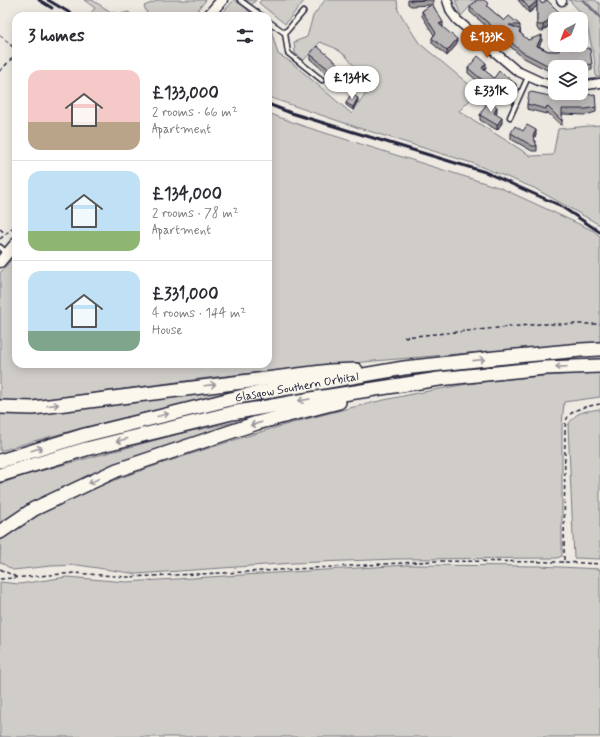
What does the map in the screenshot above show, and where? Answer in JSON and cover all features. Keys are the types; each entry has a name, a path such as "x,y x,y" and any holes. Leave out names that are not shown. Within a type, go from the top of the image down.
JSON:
{"highway":[{"name":"Glasgow Southern Orbital","path":"0,461 85,435 243,396 404,368 511,356 600,349"},
{"name":"Glasgow Southern Orbital","path":"0,475 86,449 232,413 402,385 544,368 600,366"},
{"path":"0,407 33,408 330,370 404,368"},
{"path":"0,532 34,509 117,470 257,423 402,385"}],"street":[{"path":"212,12 222,0"},
{"path":"447,0 451,12 457,20 517,71 528,77 548,84"},
{"path":"588,85 598,83"},
{"path":"0,262 4,250"}],"lane":[{"path":"240,0 256,12"},
{"path":"285,33 303,12"},
{"path":"272,24 285,33 288,53 322,80"},
{"path":"510,117 528,77"}],"path":[{"path":"0,36 12,46"},
{"path":"0,71 12,58"},
{"path":"0,229 6,234"},
{"path":"0,238 12,229"},
{"path":"404,338 540,324 600,324"},
{"path":"564,562 564,435 566,421 570,415 580,408 600,404"},
{"path":"0,579 75,573 127,577 435,561 564,562 600,564"},
{"path":"0,569 17,578"}],"shaded area":[{"path":"84,0 92,0 111,12 92,12 95,8"},
{"path":"159,0 206,0 196,12 147,12 144,6"},
{"path":"234,0 256,0 247,10 250,12 224,12"},
{"path":"261,0 305,0 285,24 259,3"},
{"path":"325,0 397,0 398,10 419,43 478,92 459,111 531,156 553,155 558,129 600,125 600,225 534,188 472,163 359,128 272,98 272,33 278,54 291,62 352,114 373,83 354,66 346,56 335,48 320,42 304,60 295,53 294,42 307,37 313,16"},
{"path":"455,0 476,0 461,16"},
{"path":"569,0 595,0 600,4 600,77 596,77 594,57 588,30 588,12 580,12"},
{"path":"272,114 303,126 501,188 594,231 600,236 600,342 374,361 215,377 8,403 0,401 0,273 12,259 12,368 272,368"},
{"path":"600,372 600,397 564,402 562,426 562,556 557,558 396,559 293,563 137,574 78,565 13,570 0,562 1,537 42,513 109,482 246,436 313,417 416,393 487,381"},
{"path":"269,385 100,424 0,451 0,412"},
{"path":"600,409 600,559 574,558 568,425 581,412"},
{"path":"275,414 177,445 0,525 0,484 25,475 186,432"},
{"path":"408,565 539,566 600,569 600,737 0,737 0,582 19,584 67,577 126,582"}],"building":[{"path":"477,0 484,0 489,4 487,6 504,21 509,16 520,25 509,25 521,30 519,32 528,40 542,35 537,46 548,52 588,52 589,48 592,64 588,65 588,60 548,60 547,65 522,52 470,7"},
{"path":"522,0 539,0 542,4 547,0 559,12 548,12 548,20 543,25 539,25 537,23 537,1 529,8"},
{"path":"432,4 443,22 439,24 457,39 447,51 432,38 436,33 422,11"},
{"path":"317,46 338,64 331,71 310,54"},
{"path":"478,56 486,63 482,68 494,78 499,71 516,84 508,93 502,88 498,93 468,68"},
{"path":"531,92 548,96 548,100 588,100 588,95 595,94 596,107 586,109 562,109 562,121 547,106 546,109 527,104 529,93"},
{"path":"351,94 358,98 353,107 346,103"},
{"path":"488,101 497,107 494,113 502,118 497,125 480,115"},
{"path":"527,125 536,130 533,136 537,146 532,146 511,133 515,126 523,131"}],"waterway":[{"path":"583,0 600,17"}],"railway":[{"path":"39,0 52,8"},
{"path":"48,0 68,12"},
{"path":"272,106 291,113 485,172 559,205 600,232"}]}
